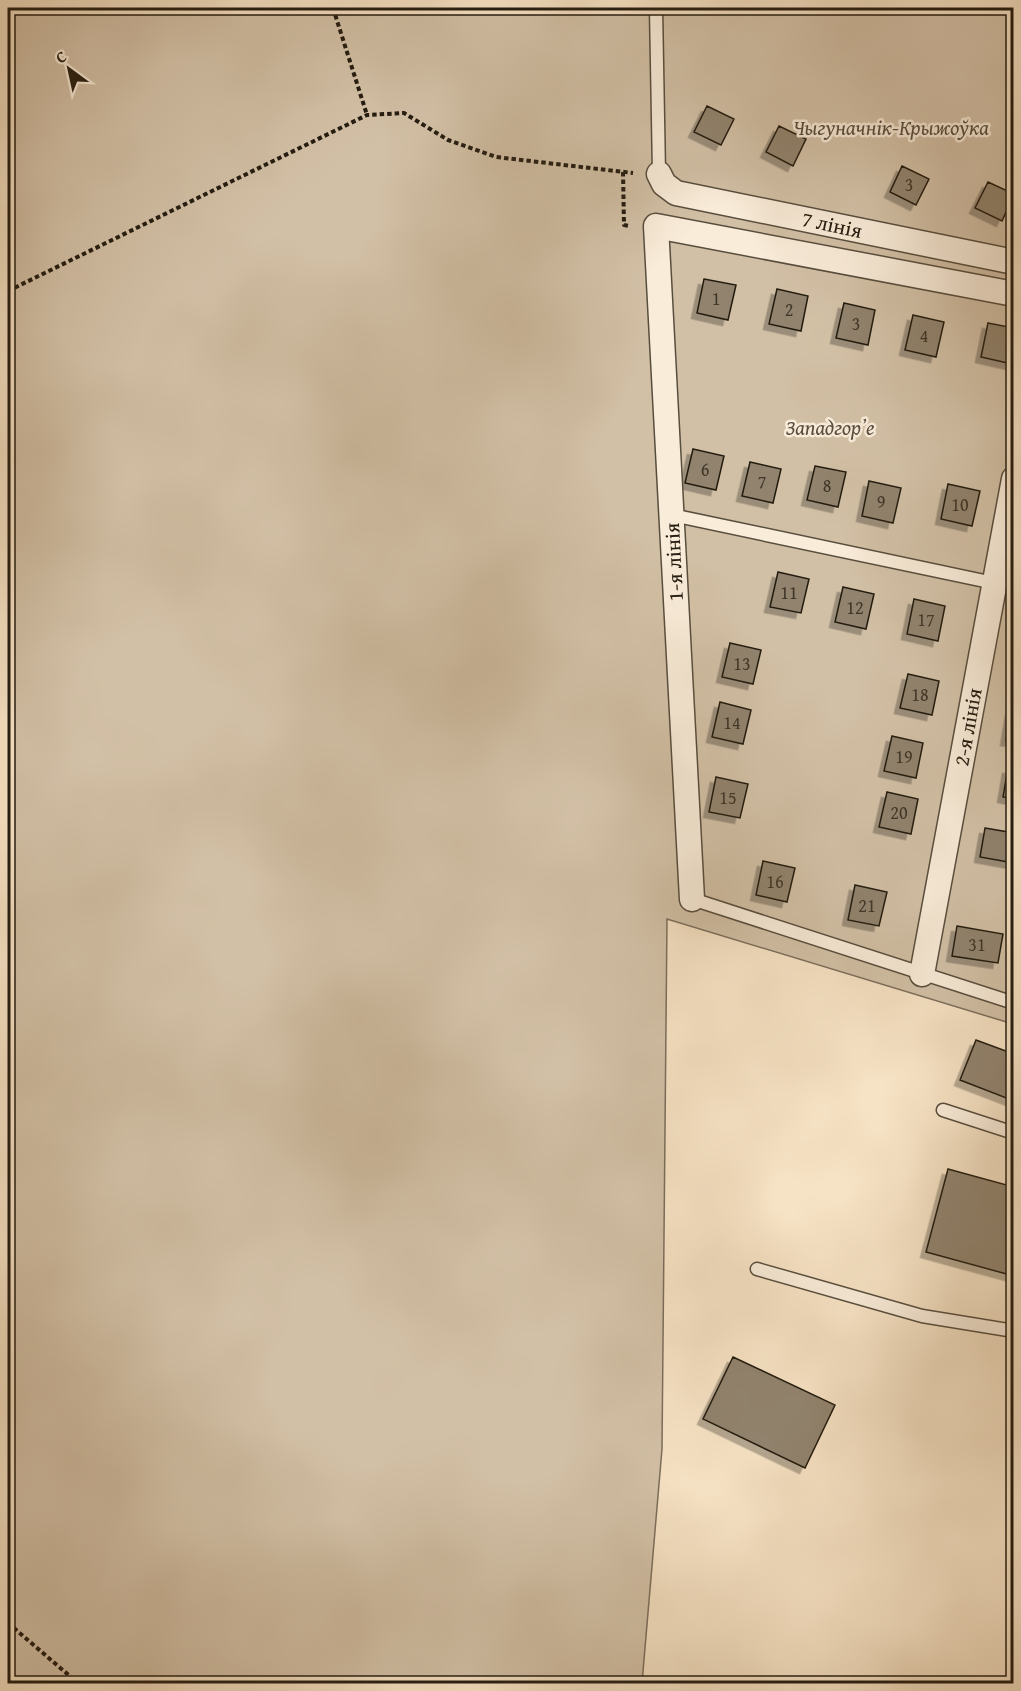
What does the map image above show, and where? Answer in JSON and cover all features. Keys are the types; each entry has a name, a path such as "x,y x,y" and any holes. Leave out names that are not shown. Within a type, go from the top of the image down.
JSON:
{"street":[{"path":"659,174 664,184 676,193 677,210 683,230"},
{"name":"7 лінія","path":"676,193 1014,261"},
{"path":"656,226 1014,294"},
{"name":"1-я лінія","path":"656,226 692,898"},
{"name":"2-я лінія","path":"922,974 1014,479"}],"lane":[{"path":"656,8 659,174"},
{"path":"672,515 994,583"},
{"path":"692,898 1014,1003"},
{"path":"943,1110 1014,1134"},
{"path":"757,1269 922,1316 1014,1331"}],"path":[{"path":"333,8 367,115"},
{"path":"8,291 367,115 404,113 448,140 496,157 659,174"},
{"path":"623,172 624,225 656,226"},
{"path":"8,1623 79,1683"}],"green space":[{"path":"8,8 1013,8 1013,1024 667,919 662,1449 642,1683 8,1684"}],"building":[{"path":"707,106 734,119 721,145 694,132"},
{"path":"779,126 806,139 793,166 766,152"},
{"path":"902,166 929,179 916,205 890,192"},
{"path":"988,182 1014,194 1002,221 975,208"},
{"path":"704,279 736,285 728,320 697,313"},
{"path":"777,289 808,296 801,331 769,324"},
{"path":"844,303 875,310 868,345 836,338"},
{"path":"913,315 944,322 936,357 905,350"},
{"path":"988,323 1014,328 1012,364 981,357"},
{"path":"693,449 724,456 716,490 685,483"},
{"path":"750,462 781,469 773,503 742,496"},
{"path":"815,466 846,472 838,507 807,500"},
{"path":"869,481 901,488 893,523 862,516"},
{"path":"948,484 980,491 972,526 941,519"},
{"path":"778,572 809,579 801,613 770,607"},
{"path":"843,587 874,594 866,629 835,622"},
{"path":"914,599 945,606 938,641 907,634"},
{"path":"730,643 761,650 753,684 722,677"},
{"path":"908,674 939,681 932,715 900,708"},
{"path":"720,702 751,710 743,744 712,737"},
{"path":"1011,710 1014,711 1014,741 1006,740"},
{"path":"892,736 923,743 916,778 884,771"},
{"path":"1008,768 1014,768 1014,799 1003,797"},
{"path":"716,777 748,784 740,818 709,812"},
{"path":"887,792 918,799 911,834 879,827"},
{"path":"985,828 1014,833 1014,863 980,857"},
{"path":"763,861 795,868 787,902 756,895"},
{"path":"855,885 887,892 879,926 848,920"},
{"path":"957,926 1003,934 998,963 952,956"},
{"path":"976,1040 1014,1054 1014,1101 960,1080"},
{"path":"948,1169 1014,1187 1014,1276 926,1252"},
{"path":"733,1357 835,1405 805,1468 703,1419"}],"park label":[{"name":"Чыгуначнік-Крыжоўка","path":"891,128"},
{"name":"Западгорʼе","path":"830,428"}]}
